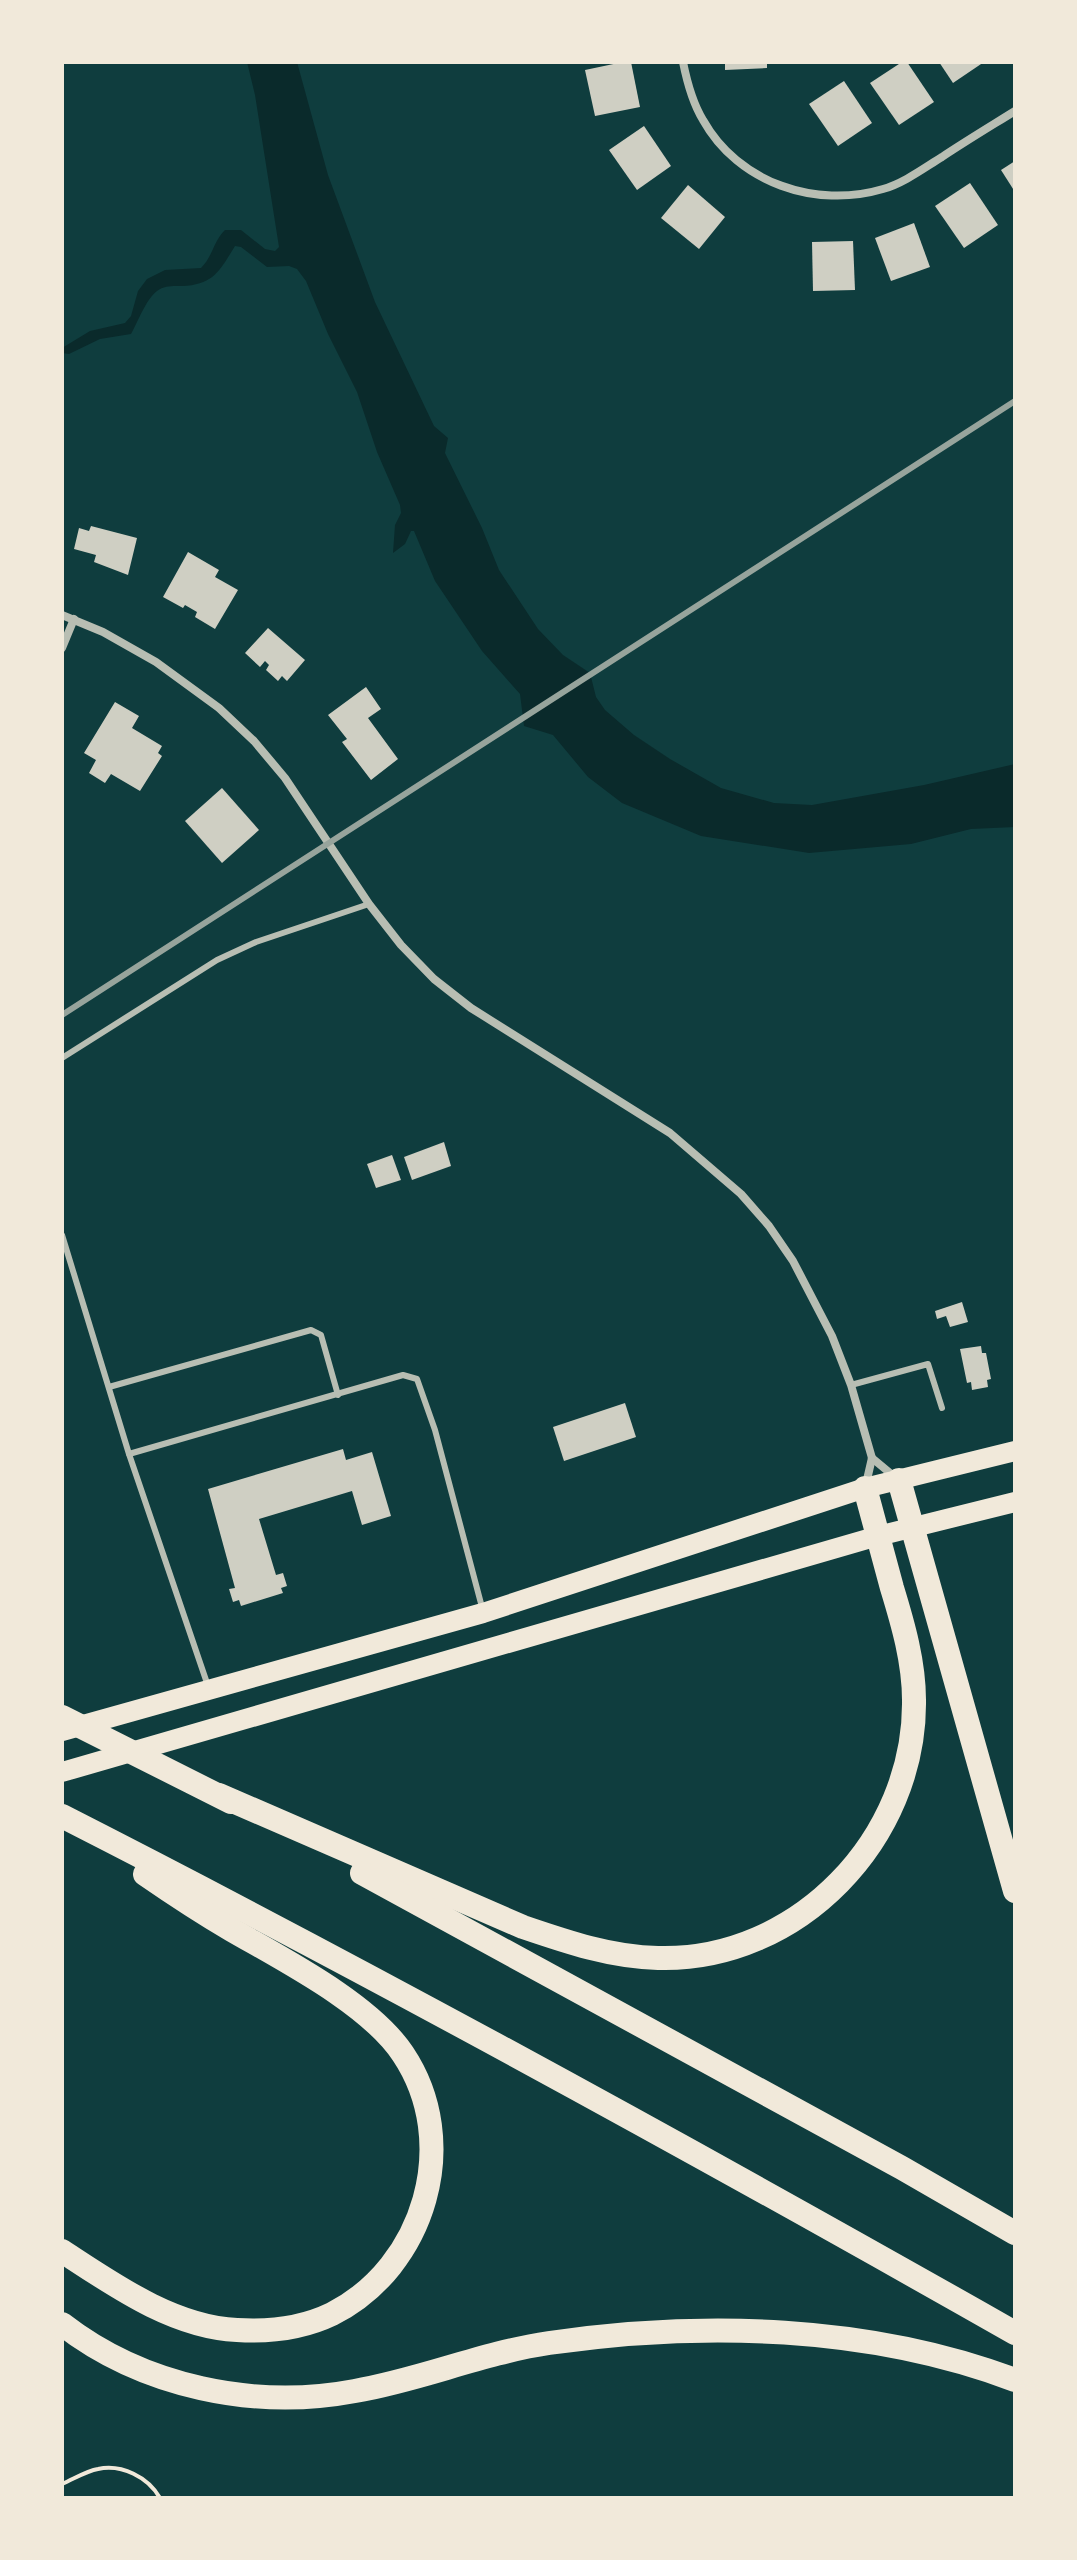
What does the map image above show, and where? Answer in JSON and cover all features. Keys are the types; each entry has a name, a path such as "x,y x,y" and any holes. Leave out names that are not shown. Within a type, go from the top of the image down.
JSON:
{"highway":[{"path":"899,1480 1015,1891"},
{"path":"219,1795 523,1927 571,1944 614,1954 690,1957 728,1949 764,1936 824,1900 848,1875 874,1840 892,1807 905,1772 913,1736 915,1699 911,1663 865,1488"},
{"path":"62,1717 219,1795 902,2168 1015,2233"},
{"path":"62,2251 100,2276 170,2314 201,2324 235,2330 269,2330 302,2325 330,2314 371,2287 388,2270 406,2245 422,2212 430,2182 432,2145 429,2114 420,2084 403,2053 384,2031 309,1975 213,1919 72,1822"},
{"path":"72,1822 516,2056 1015,2333"},
{"path":"62,2324 92,2344 177,2382 261,2398 304,2398 355,2391 547,2344 629,2334 706,2331 794,2334 862,2341 929,2354 1015,2380"}],"main road":[{"path":"62,1731 483,1613 865,1488 1015,1451"},
{"path":"62,1772 878,1536 1015,1502"}],"street":[{"path":"683,62 689,88 703,121 725,150 755,174 787,189 821,196 854,196 886,188 917,173 1015,111"},
{"path":"62,615 156,662 219,708 254,741 285,778 369,904 401,945 434,979 471,1008 670,1133 741,1194 769,1226 819,1307 851,1385 872,1458 865,1488"},
{"path":"62,648 74,619"},
{"path":"872,1458 899,1480"}],"lane":[{"path":"62,1058 217,960 256,942 369,904"},
{"path":"62,1235 129,1454 209,1690"},
{"path":"109,1387 311,1330 321,1335 338,1395"},
{"path":"851,1385 928,1364 942,1408"},
{"path":"129,1454 403,1375 417,1379 435,1430 483,1613"}],"path":[{"path":"62,2484 97,2469 113,2468 130,2471 145,2480 160,2498"}],"water":[{"path":"247,62 297,62 328,175 375,302 434,426 448,438 445,453 499,570 538,629 563,655 590,673 596,697 605,710 634,735 721,788 774,803 812,805 924,785 1015,764 1015,827 971,829 911,844 809,853 701,836 622,803 588,777 553,735 524,726 520,694 482,651 435,581 414,531 411,531 405,544 393,553 400,505 377,452 357,392 306,281 297,269 289,266 267,267 241,247 235,246 220,269 209,279 157,291 131,334 100,339 69,354 62,353 62,348 90,331 125,323 131,316 138,291 147,279 165,270 201,268 225,230 241,230 265,249 275,251 279,247"}],"building":[{"path":"631,62 640,107 595,116 585,70"},
{"path":"725,62 767,62 767,68 725,70"},
{"path":"902,62 907,62 934,102 899,125 870,83"},
{"path":"939,62 984,62 953,83"},
{"path":"844,81 872,123 838,146 809,104"},
{"path":"644,126 671,166 637,190 609,150"},
{"path":"1015,161 1015,192 1001,170"},
{"path":"970,183 998,225 964,248 935,206"},
{"path":"688,185 725,217 699,249 661,218"},
{"path":"914,223 930,267 891,281 875,238"},
{"path":"853,241 855,290 813,291 812,242"},
{"path":"91,526 137,538 128,575 94,562 96,555 74,549 79,528 89,531"},
{"path":"188,552 219,570 215,577 238,590 215,629 195,617 197,612 163,597"},
{"path":"268,628 305,660 287,681 282,676 278,681 266,670 269,665 265,661 260,667 245,653"},
{"path":"366,687 381,709 368,718 398,759 371,780 342,742 347,739 328,715"},
{"path":"115,702 139,716 132,728 162,746 158,753 162,756 140,791 111,774 105,783 89,773 96,760 84,753"},
{"path":"222,788 259,830 222,863 185,821"},
{"path":"444,1142 451,1166 412,1180 404,1157"},
{"path":"392,1155 401,1180 376,1188 367,1164"},
{"path":"962,1302 968,1322 950,1327 946,1316 937,1319 935,1311"},
{"path":"981,1346 982,1353 986,1353 991,1379 987,1380 988,1387 972,1390 971,1382 967,1383 960,1349"},
{"path":"625,1403 636,1437 564,1461 553,1427"},
{"path":"343,1449 346,1460 372,1452 391,1516 362,1525 352,1491 259,1519 276,1575 283,1573 287,1586 281,1588 283,1593 241,1606 239,1600 233,1602 229,1589 235,1588 208,1489"}],"railway":[{"path":"62,1015 1015,401"}]}
